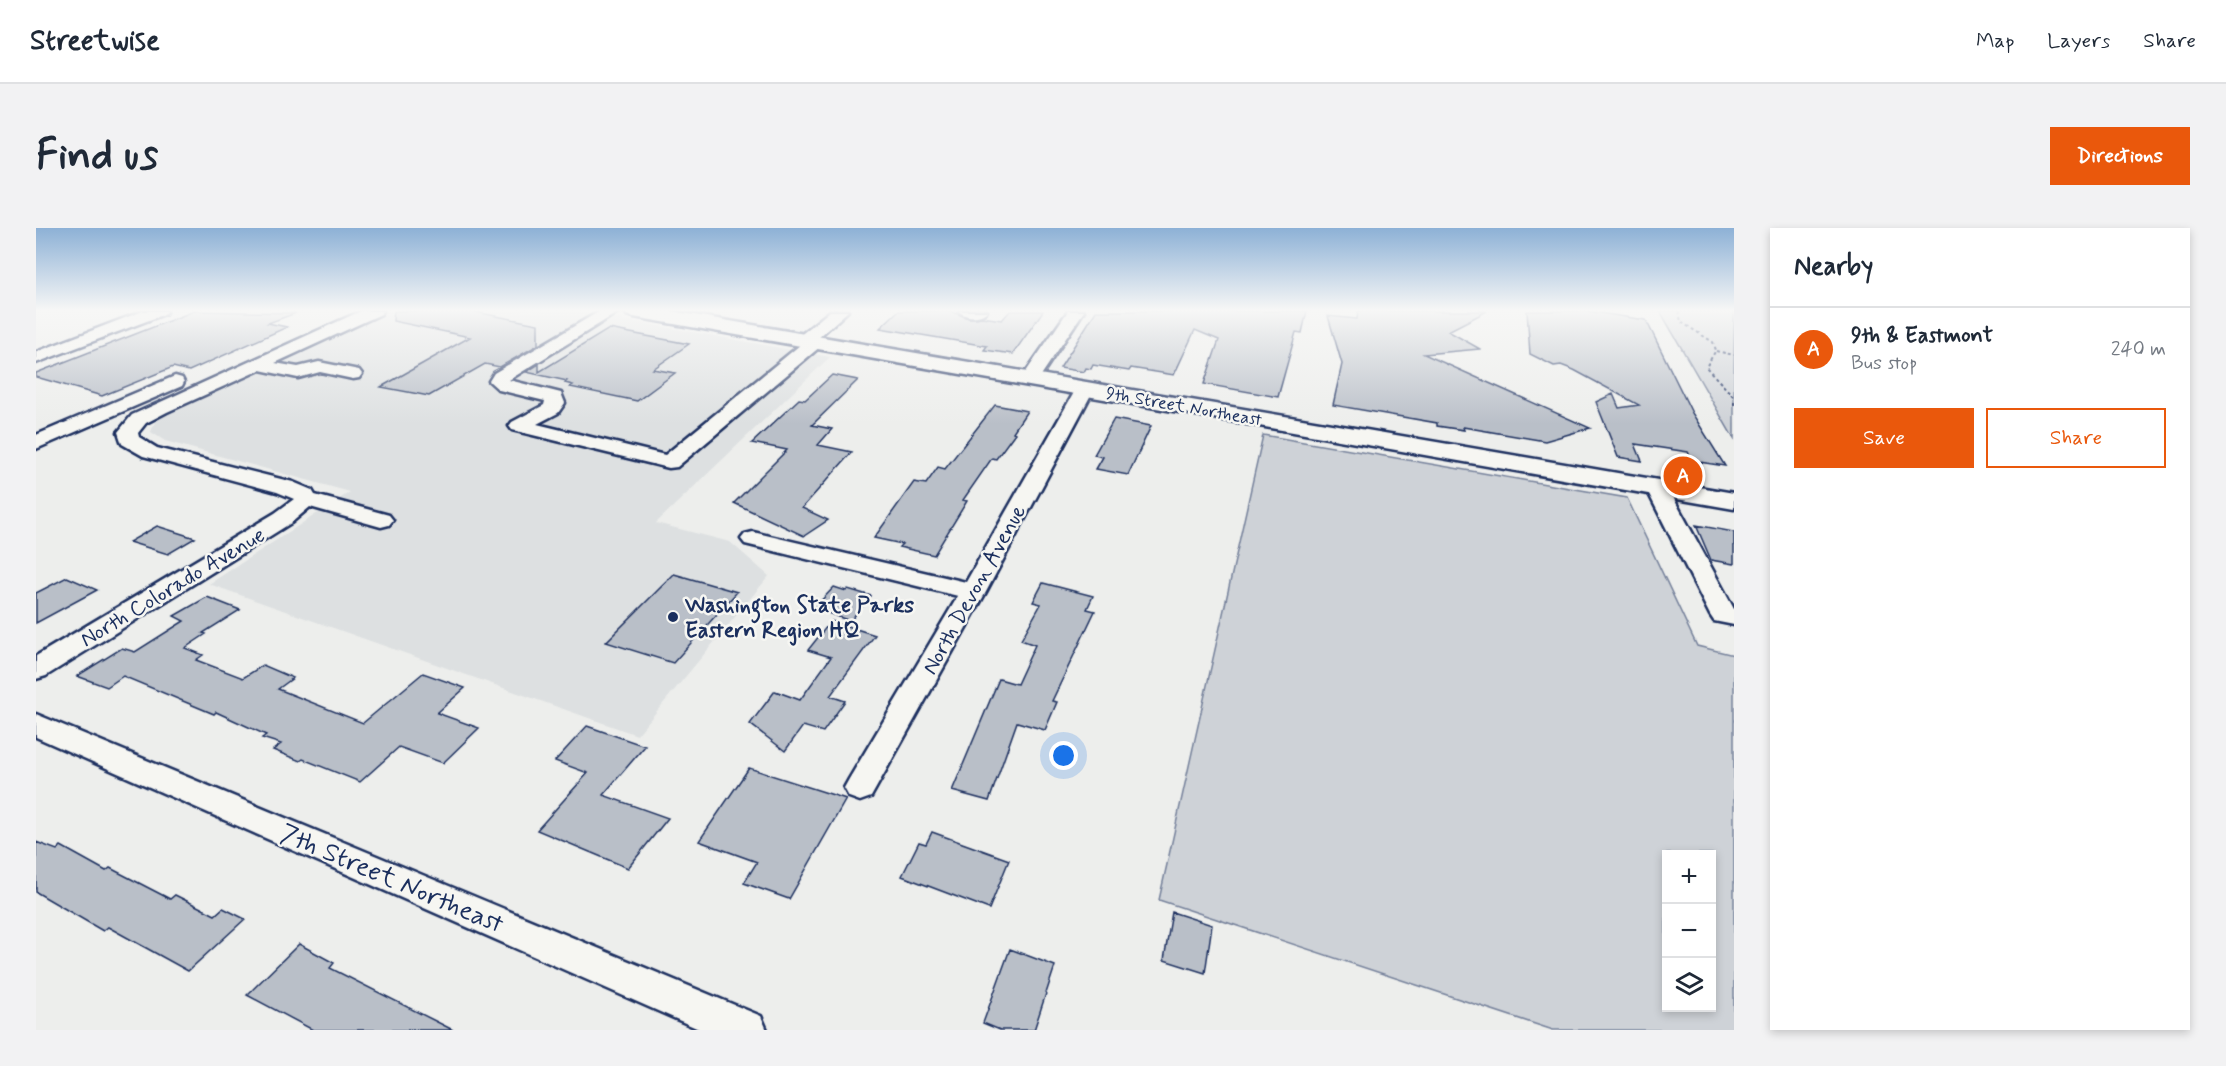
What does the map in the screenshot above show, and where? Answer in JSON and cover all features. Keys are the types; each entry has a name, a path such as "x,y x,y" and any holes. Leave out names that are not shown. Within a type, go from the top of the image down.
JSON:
{"main road":[{"name":"9th Street Northeast","path":"853,348 1734,501"}],"street":[{"path":"36,358 61,348"},
{"path":"36,443 252,348"},
{"path":"292,348 139,419 128,432 129,440 150,452 299,491 305,499 381,520"},
{"path":"548,348 500,377 498,381 506,386 554,397 555,403 551,409 519,426 669,462 801,348"},
{"path":"1030,379 1051,348"},
{"path":"258,364 298,373 319,367 353,374"},
{"name":"North Devon Avenue","path":"860,788 973,592 1085,389"},
{"path":"37,421 68,428"},
{"path":"1657,488 1723,615 1734,617"},
{"name":"North Colorado Avenue","path":"36,669 283,518 298,508 305,499"},
{"path":"753,539 973,592"},
{"name":"7th Street Northeast","path":"36,725 747,1030"}],"path":[{"path":"1734,355 1716,351 1706,368 1734,397"}],"shaded area":[{"path":"305,348 783,348 830,357 656,523 730,542 769,576 637,735 209,584 350,492 165,441 151,432 155,422 168,413"},
{"path":"1682,348 1734,348 1734,439"},
{"path":"1263,435 1627,498 1697,646 1734,655 1734,1030 1553,1030 1159,900"}],"building":[{"path":"99,348 239,348 189,371 173,367 102,396 36,377 36,373"},
{"path":"450,348 532,348 500,367 485,364 429,396 381,387"},
{"path":"577,348 683,348 653,369 675,373 637,401 570,387 573,385 565,383 567,381 526,372 539,364 539,372"},
{"path":"985,348 1017,348 1013,354 984,350"},
{"path":"1072,348 1186,348 1174,375 1093,365 1091,369 1086,368 1084,372 1060,368"},
{"path":"1216,348 1291,348 1278,397 1204,384"},
{"path":"1337,348 1479,348 1424,354 1590,428 1545,441 1463,427 1464,430 1437,426 1437,423 1333,405 1342,364"},
{"path":"1530,348 1660,348 1692,413 1725,466 1693,461 1688,452 1635,444 1642,461 1618,457 1596,402 1613,394 1619,408 1639,405 1574,370 1561,365 1554,366 1530,354"},
{"path":"832,375 858,380 812,425 832,429 818,445 852,452 802,508 828,520 804,536 734,503 787,450 752,443 799,399 805,400"},
{"path":"995,405 1027,411 1013,432 1015,433 996,459 992,458 963,500 967,501 934,555 899,547 902,544 874,538 914,482 926,484 938,467 945,469"},
{"path":"1114,419 1151,426 1128,475 1096,469 1103,457 1094,455"},
{"path":"1696,525 1734,532 1734,564 1711,560"},
{"path":"157,526 195,538 168,554 129,542"},
{"name":"Washington State Parks Eastern Region HQ","path":"674,574 737,592 673,663 606,642"},
{"path":"67,577 97,590 36,623 36,593"},
{"path":"1043,583 1093,596 1087,609 1095,611 1052,701 1057,702 1045,730 1017,722 989,801 952,791 999,679 1017,684 1035,645 1021,640 1041,604 1033,602"},
{"path":"834,587 871,596 850,621 814,608"},
{"path":"207,597 240,610 203,633 206,634 185,648 203,655 196,660 243,678 263,665 293,678 278,689 363,723 423,673 465,688 437,713 479,728 443,763 399,747 360,782 303,759 300,761 273,750 281,744 262,738 266,735 216,712 214,714 123,676 107,687 77,676 122,648 135,652 184,621 174,616"},
{"path":"831,621 875,635 830,696 845,701 823,732 803,726 785,751 750,724 775,691 800,700 831,657 808,650"},
{"path":"587,726 645,746 603,795 668,818 628,868 537,830 588,773 555,761"},
{"path":"749,768 846,799 789,899 744,883 757,862 699,841"},
{"path":"932,832 1009,860 989,909 902,876 919,842 926,844"},
{"path":"36,842 57,850 61,846 106,871 110,868 170,899 175,895 215,915 223,908 245,919 188,971 108,927 103,931 36,892"},
{"path":"1172,912 1212,925 1205,973 1164,960"},
{"path":"299,944 334,963 330,968 453,1030 313,1030 247,995"},
{"path":"1010,949 1055,966 1034,1030 1000,1030 983,1023"}],"place":[{"name":"9th & Eastmont","path":"1683,476"},
{"name":"Washington State Parks Eastern Region HQ","path":"673,617"}]}
